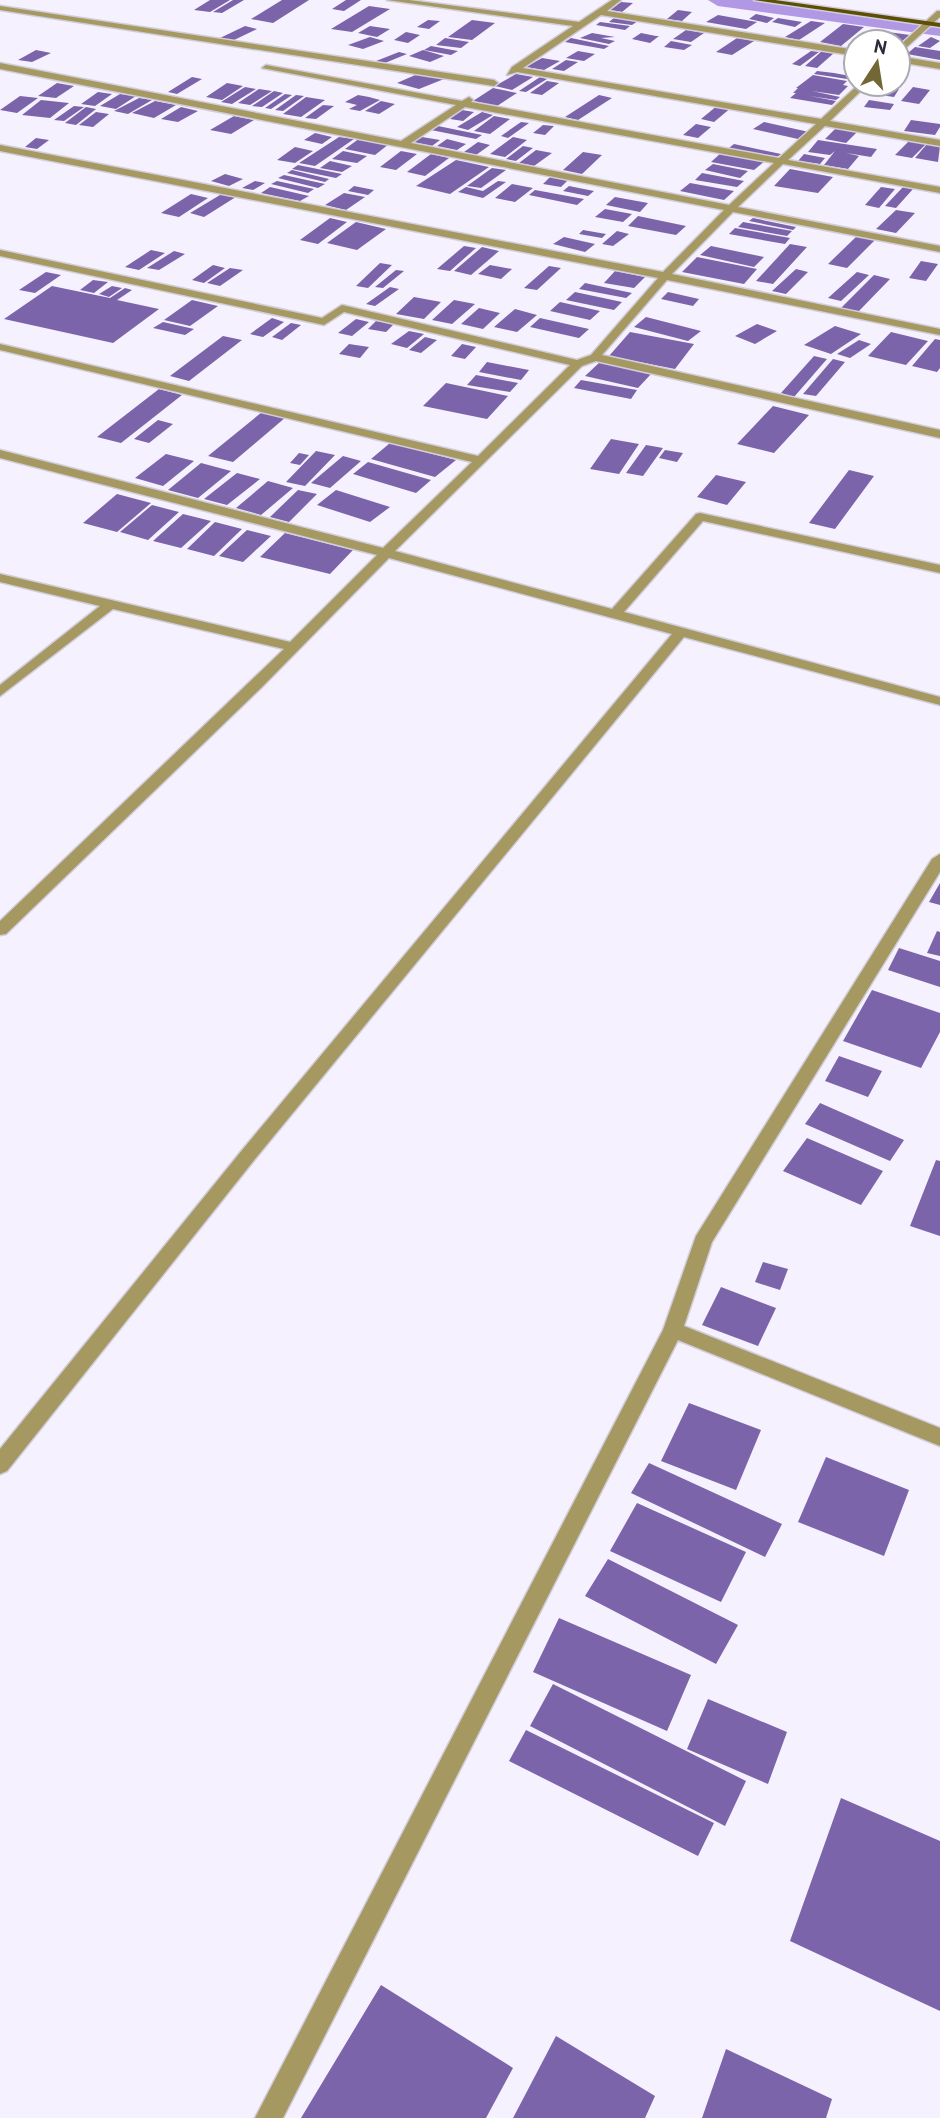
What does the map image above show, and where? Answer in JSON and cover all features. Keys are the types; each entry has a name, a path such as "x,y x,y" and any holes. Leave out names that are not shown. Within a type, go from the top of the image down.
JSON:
{"main road":[{"path":"758,0 940,25"}],"street":[{"path":"391,0 580,25"},
{"path":"485,90 617,0"},
{"path":"0,8 494,83"},
{"path":"599,12 842,51"},
{"path":"912,38 940,13"},
{"path":"912,61 940,66"},
{"path":"0,66 940,249"},
{"path":"266,68 940,190"},
{"path":"515,69 940,143"},
{"path":"403,144 475,96"},
{"path":"0,930 293,647 578,364 595,358 666,276 731,208 849,98"},
{"path":"0,148 666,276 940,332"},
{"path":"0,253 324,322 342,308 578,364"},
{"path":"0,346 481,460"},
{"path":"595,358 940,434"},
{"path":"0,454 386,553 940,701"},
{"path":"615,614 701,517 940,569"},
{"path":"0,578 108,606 210,624 293,647"},
{"path":"0,692 108,606"},
{"path":"0,1465 249,1154 681,631"},
{"path":"270,2118 673,1330 703,1241 940,859"},
{"path":"673,1330 940,1437"}],"building":[{"path":"210,0 230,0 210,12 194,10"},
{"path":"233,0 244,0 222,13 213,12"},
{"path":"282,0 309,0 273,23 251,19"},
{"path":"346,0 361,0 344,11 332,9"},
{"path":"621,2 633,3 622,12 610,10"},
{"path":"369,6 390,9 352,32 331,29"},
{"path":"678,10 692,12 682,21 667,19"},
{"path":"756,14 774,18 767,23 749,19"},
{"path":"718,15 757,22 746,29 706,22"},
{"path":"615,17 638,21 632,25 609,22"},
{"path":"778,18 802,22 795,27 772,22"},
{"path":"428,20 440,21 429,29 417,27"},
{"path":"472,20 495,23 472,40 448,37"},
{"path":"811,21 825,23 799,40 785,37"},
{"path":"600,22 630,26 625,30 596,25"},
{"path":"843,24 864,27 842,28 841,46 820,42"},
{"path":"245,26 257,29 232,41 220,38"},
{"path":"370,26 390,29 377,37 358,33"},
{"path":"686,30 704,33 691,42 673,39"},
{"path":"406,32 420,35 408,43 394,40"},
{"path":"592,33 615,37 601,38 615,41 609,44 580,38"},
{"path":"641,33 659,36 650,43 632,39"},
{"path":"370,37 384,41 363,49 348,45"},
{"path":"931,37 940,41 930,48 918,46"},
{"path":"445,38 469,42 461,48 436,45"},
{"path":"571,38 609,46 604,49 565,42"},
{"path":"737,38 754,41 732,55 716,52"},
{"path":"671,41 692,45 684,50 664,47"},
{"path":"431,46 458,51 451,55 424,50"},
{"path":"915,47 940,51 940,60 912,55"},
{"path":"36,50 51,53 32,62 18,60"},
{"path":"423,50 444,56 430,62 409,56"},
{"path":"578,51 595,54 584,61 566,58"},
{"path":"811,51 819,52 800,66 792,64"},
{"path":"822,51 834,53 817,68 805,66"},
{"path":"399,52 407,54 380,65 371,63"},
{"path":"542,58 560,61 544,70 526,67"},
{"path":"566,60 578,62 564,71 552,69"},
{"path":"817,71 834,73 842,74 842,78 814,74"},
{"path":"422,72 444,79 419,89 397,83"},
{"path":"516,74 533,77 512,90 495,86"},
{"path":"813,75 842,80 842,92 839,95 812,91 840,97 836,100 810,96 836,101 832,105 790,98 796,93 793,93"},
{"path":"192,77 202,79 177,94 168,92"},
{"path":"540,77 547,79 526,92 519,91"},
{"path":"547,81 559,83 542,95 530,93"},
{"path":"57,83 74,86 56,98 38,96"},
{"path":"227,83 243,86 222,100 206,97"},
{"path":"245,87 256,89 232,104 221,102"},
{"path":"493,88 517,93 497,106 473,101"},
{"path":"912,88 930,90 919,104 901,101 904,98 912,98"},
{"path":"259,89 272,91 250,105 238,103"},
{"path":"274,91 283,93 262,107 252,106"},
{"path":"98,92 112,94 95,106 81,104"},
{"path":"120,94 136,96 116,109 100,106"},
{"path":"285,94 292,95 271,109 265,108"},
{"path":"296,95 304,96 283,111 275,110"},
{"path":"358,95 380,100 360,111 349,109 357,105 345,102"},
{"path":"599,95 612,98 578,120 565,117"},
{"path":"20,96 38,98 17,113 0,110"},
{"path":"306,97 325,100 301,117 283,114"},
{"path":"139,98 152,100 128,114 114,111"},
{"path":"41,100 69,103 50,118 22,115"},
{"path":"869,100 894,104 890,110 864,107"},
{"path":"155,101 176,105 154,118 132,113"},
{"path":"381,101 395,104 379,114 365,111"},
{"path":"323,105 334,106 316,119 305,118"},
{"path":"718,105 732,107 714,122 701,119"},
{"path":"74,106 84,107 64,121 54,120"},
{"path":"86,107 96,109 76,125 65,123"},
{"path":"181,107 198,111 178,122 161,119"},
{"path":"462,110 474,112 463,121 450,119"},
{"path":"96,112 109,114 93,127 79,125"},
{"path":"482,112 493,115 468,130 457,127"},
{"path":"234,116 254,120 231,134 210,130"},
{"path":"494,116 510,119 490,134 474,131"},
{"path":"911,120 940,124 940,127 935,135 904,131"},
{"path":"521,122 529,123 508,138 501,136"},
{"path":"764,122 809,132 798,139 753,129"},
{"path":"696,124 711,127 698,138 683,135"},
{"path":"543,125 554,126 545,135 533,133"},
{"path":"438,126 482,135 476,139 431,130"},
{"path":"836,128 857,132 846,143 825,139"},
{"path":"315,133 332,137 322,144 304,140"},
{"path":"339,137 354,139 315,166 299,163"},
{"path":"422,137 440,140 432,146 413,142"},
{"path":"513,137 527,140 505,157 490,154"},
{"path":"36,138 49,140 37,149 25,147"},
{"path":"360,138 389,144 375,155 345,149"},
{"path":"447,139 466,144 457,150 437,146"},
{"path":"818,140 877,149 871,157 846,153 859,156 848,169 824,165 835,151 830,155 808,152"},
{"path":"909,141 926,144 912,158 895,155"},
{"path":"478,142 490,145 476,155 464,152"},
{"path":"734,144 781,154 777,157 729,148"},
{"path":"927,144 940,146 938,162 915,158"},
{"path":"523,146 533,148 516,161 506,159"},
{"path":"295,147 313,151 295,163 277,160"},
{"path":"536,150 552,153 534,166 519,163"},
{"path":"343,151 367,156 357,163 332,159"},
{"path":"401,151 417,154 396,170 380,167"},
{"path":"583,152 602,155 582,174 563,170"},
{"path":"722,152 765,161 754,170 711,162"},
{"path":"431,154 449,158 425,176 407,172"},
{"path":"804,154 825,158 820,164 798,161"},
{"path":"456,160 489,167 450,194 416,186"},
{"path":"330,161 352,166 342,172 320,168"},
{"path":"713,164 748,171 740,178 705,170"},
{"path":"298,165 342,174 336,178 292,169"},
{"path":"492,168 506,170 481,188 467,186"},
{"path":"790,169 833,177 818,193 774,186"},
{"path":"292,170 329,179 325,182 287,173"},
{"path":"702,173 744,181 737,187 695,180"},
{"path":"225,174 243,179 229,186 211,181"},
{"path":"284,175 325,184 318,188 278,178"},
{"path":"552,175 570,178 561,187 543,184"},
{"path":"255,181 265,183 253,190 242,188"},
{"path":"277,181 314,189 308,193 271,184"},
{"path":"498,181 506,182 483,198 458,192 466,187 483,191"},
{"path":"690,183 734,191 724,200 680,191"},
{"path":"512,184 533,188 515,202 495,198"},
{"path":"354,186 374,190 368,195 348,191"},
{"path":"569,186 594,191 588,196 563,191"},
{"path":"270,187 309,196 300,201 261,193"},
{"path":"881,187 895,189 879,208 865,205"},
{"path":"903,187 913,189 896,208 885,206"},
{"path":"535,190 584,199 577,205 529,195"},
{"path":"225,192 239,195 204,217 190,213"},
{"path":"344,193 365,197 346,210 325,205"},
{"path":"191,194 208,198 179,217 161,213"},
{"path":"615,197 648,203 640,212 606,205"},
{"path":"605,209 632,214 623,222 595,217"},
{"path":"896,210 915,213 896,233 876,229"},
{"path":"638,216 686,226 676,235 628,226"},
{"path":"330,218 347,222 318,244 300,240"},
{"path":"753,218 796,227 793,230 749,221"},
{"path":"356,222 386,229 357,250 327,243"},
{"path":"743,222 792,231 787,236 738,227"},
{"path":"735,228 790,238 785,244 729,234"},
{"path":"583,230 606,234 602,238 579,234"},
{"path":"617,231 629,234 613,246 602,244"},
{"path":"858,235 876,239 847,268 828,264"},
{"path":"564,237 595,244 585,252 553,244"},
{"path":"790,244 807,247 773,284 756,281"},
{"path":"464,246 476,248 450,271 437,269"},
{"path":"711,246 764,257 754,267 700,255"},
{"path":"482,247 499,251 471,275 454,271"},
{"path":"151,250 165,253 139,270 125,267"},
{"path":"174,251 185,254 159,270 147,268"},
{"path":"697,257 757,269 744,284 682,272"},
{"path":"921,261 938,264 926,281 909,278"},
{"path":"380,263 392,265 368,288 356,286"},
{"path":"213,265 225,268 204,283 192,280"},
{"path":"490,265 512,269 501,279 478,274"},
{"path":"549,266 561,268 537,290 524,288"},
{"path":"230,268 243,270 220,286 207,283"},
{"path":"796,269 808,272 786,294 772,291"},
{"path":"396,270 404,271 383,288 375,287"},
{"path":"615,271 645,277 634,288 604,283"},
{"path":"46,272 61,275 35,293 19,290"},
{"path":"857,272 869,275 841,301 828,298"},
{"path":"874,275 890,279 858,312 841,308"},
{"path":"93,280 108,282 94,293 80,290"},
{"path":"585,283 632,293 626,298 579,289"},
{"path":"52,286 110,298 125,288 132,290 117,300 159,309 113,343 4,319"},
{"path":"112,286 122,288 109,297 99,294"},
{"path":"390,287 399,289 375,306 366,304"},
{"path":"575,292 622,302 614,310 566,300"},
{"path":"668,292 699,299 693,306 661,299"},
{"path":"414,297 441,302 424,319 396,314"},
{"path":"192,300 218,306 190,326 164,320"},
{"path":"454,300 475,304 452,324 432,320"},
{"path":"560,302 600,311 590,320 550,311"},
{"path":"479,308 500,313 483,329 461,324"},
{"path":"515,309 537,315 517,332 494,327"},
{"path":"646,317 701,331 688,341 634,327"},
{"path":"272,318 284,322 263,337 250,334"},
{"path":"540,318 589,329 579,338 530,327"},
{"path":"356,319 369,322 352,336 338,333"},
{"path":"376,321 394,324 386,332 368,329"},
{"path":"163,322 194,329 185,335 153,328"},
{"path":"291,323 301,325 282,340 272,337"},
{"path":"757,324 777,331 755,344 735,336"},
{"path":"835,326 861,334 831,354 804,345"},
{"path":"409,331 424,334 407,348 391,344"},
{"path":"630,332 694,344 675,369 609,356"},
{"path":"891,332 928,341 906,365 868,356"},
{"path":"223,336 242,340 189,381 170,376"},
{"path":"425,337 437,340 421,353 409,350"},
{"path":"935,339 940,340 940,368 937,372 912,366"},
{"path":"859,340 871,344 850,358 837,354"},
{"path":"349,344 369,347 360,358 339,354"},
{"path":"462,344 476,347 465,359 451,356"},
{"path":"814,356 827,359 794,397 781,393"},
{"path":"833,359 845,362 816,396 803,394"},
{"path":"487,362 529,370 521,380 479,372"},
{"path":"600,362 652,373 638,388 585,376"},
{"path":"476,375 518,383 510,392 467,385"},
{"path":"581,380 637,390 631,399 574,388"},
{"path":"446,383 508,396 487,419 423,406"},
{"path":"159,389 182,395 121,443 97,437"},
{"path":"773,406 809,415 774,453 737,444"},
{"path":"262,412 286,417 233,462 208,456"},
{"path":"158,420 173,424 149,443 134,439"},
{"path":"611,439 639,444 619,474 590,469"},
{"path":"390,443 456,460 435,477 371,459"},
{"path":"646,445 663,448 643,476 626,473"},
{"path":"665,450 683,453 677,462 659,458"},
{"path":"316,451 335,455 305,486 286,482"},
{"path":"299,453 309,455 300,465 290,463"},
{"path":"166,454 194,461 163,486 135,478"},
{"path":"343,456 361,461 330,488 311,483"},
{"path":"368,462 431,480 416,493 353,474"},
{"path":"201,463 231,471 198,498 168,490"},
{"path":"849,470 874,476 835,529 809,523"},
{"path":"237,473 260,479 227,505 204,499"},
{"path":"716,475 746,482 727,505 697,497"},
{"path":"268,481 293,488 261,515 236,508"},
{"path":"298,490 317,494 289,522 270,517"},
{"path":"336,490 390,507 370,522 317,505"},
{"path":"117,494 151,503 117,532 83,523"},
{"path":"152,505 179,512 148,540 120,532"},
{"path":"183,514 211,521 181,548 153,541"},
{"path":"215,522 242,529 214,556 187,549"},
{"path":"247,530 271,536 243,562 219,556"},
{"path":"285,533 353,550 330,574 260,557"},
{"path":"940,883 940,905 929,902"},
{"path":"937,931 940,932 940,956 927,953"},
{"path":"899,948 940,961 940,987 888,970"},
{"path":"872,990 940,1013 940,1032 921,1068 843,1041"},
{"path":"839,1056 882,1071 868,1097 825,1081"},
{"path":"820,1103 904,1140 890,1161 805,1124"},
{"path":"807,1138 883,1171 861,1205 783,1171"},
{"path":"936,1160 940,1161 940,1236 910,1226"},
{"path":"763,1262 788,1269 780,1290 755,1282"},
{"path":"721,1287 776,1308 758,1346 702,1325"},
{"path":"689,1403 761,1430 736,1490 661,1461"},
{"path":"826,1457 909,1490 884,1556 798,1522"},
{"path":"649,1463 782,1524 765,1557 631,1493"},
{"path":"637,1503 746,1552 721,1602 610,1551"},
{"path":"608,1559 738,1625 716,1664 585,1596"},
{"path":"559,1618 691,1675 667,1731 533,1672"},
{"path":"553,1684 746,1781 725,1826 530,1726"},
{"path":"708,1699 787,1732 768,1784 687,1749"},
{"path":"526,1730 714,1823 698,1856 509,1761"},
{"path":"841,1798 940,1841 940,2011 790,1941"},
{"path":"381,1985 513,2068 486,2118 301,2118"},
{"path":"556,2036 655,2096 645,2118 513,2118"},
{"path":"726,2049 832,2099 826,2118 702,2118"}],"waterway":[{"path":"718,0 940,30"}]}
